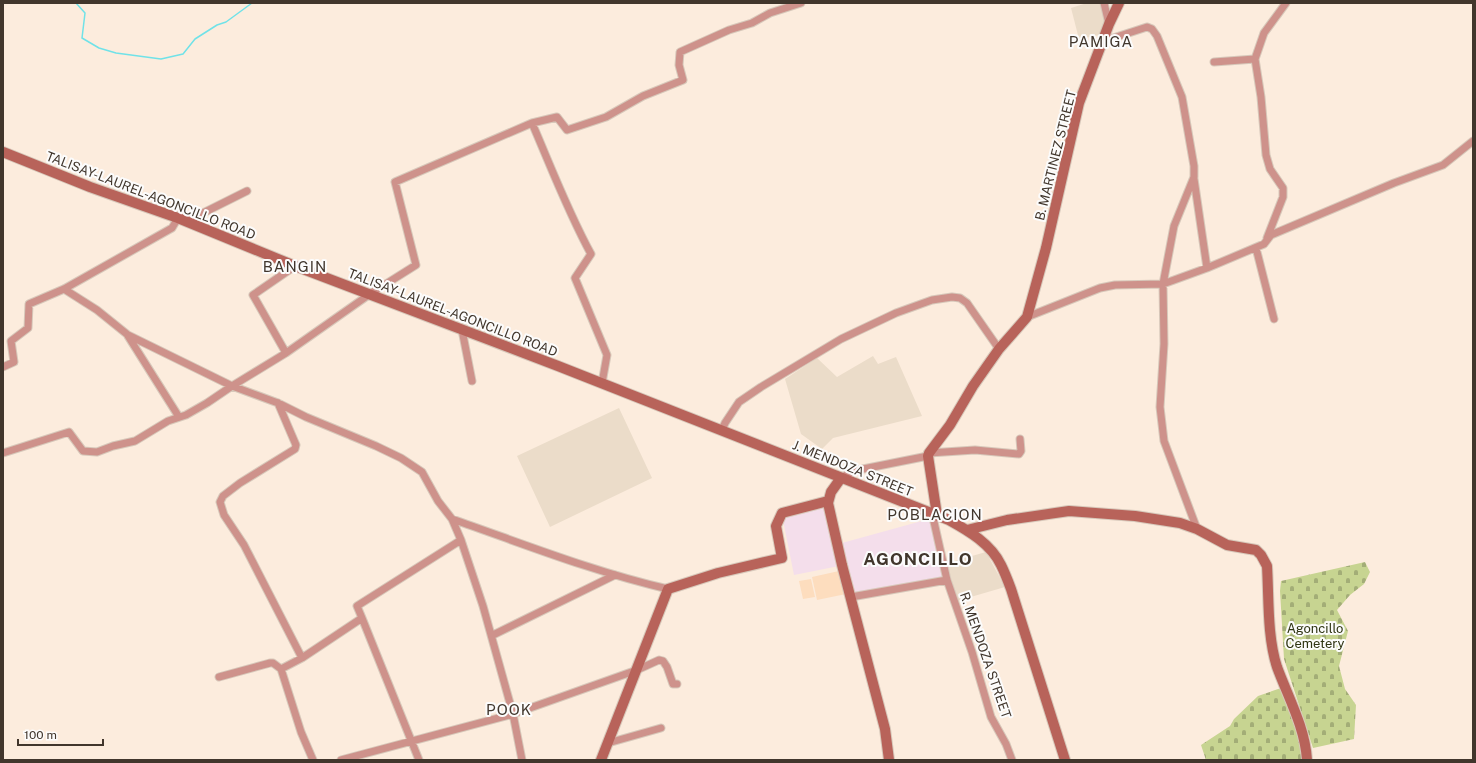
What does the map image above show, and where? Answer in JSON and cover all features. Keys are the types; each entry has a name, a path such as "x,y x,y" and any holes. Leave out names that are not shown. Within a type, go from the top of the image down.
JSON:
{"main road":[{"name":"B. MARTINEZ STREET","path":"1027,317 1046,248 1079,103 1109,24 1119,3"},
{"name":"TALISAY-LAUREL-AGONCILLO ROAD","path":"3,152 90,187 183,219 295,266 648,401"},
{"path":"929,454 950,426 974,386 999,349 1027,317"},
{"name":"J. MENDOZA STREET","path":"648,401 935,514 967,530 988,547 1001,564 1011,589 1065,760"},
{"name":"R. MENDOZA STREET","path":"929,454 935,514"},
{"path":"841,478 831,492 828,500 842,565 885,728 889,760"},
{"path":"601,760 668,589 718,573 782,558 776,526 782,512 828,500"},
{"path":"967,530 1007,520 1069,511 1143,517 1180,523 1197,529 1227,545 1256,550 1267,566 1272,645 1277,667 1293,706 1306,749 1307,760"}],"street":[{"path":"3,453 69,432 83,451 97,452 113,446 135,441 168,421 207,403 286,353 370,294 416,265 395,182 532,123 557,117 567,130 606,117 643,96 683,80 679,65 680,52 729,30 752,23 770,13 801,3"},
{"path":"1104,3 1109,24"},
{"path":"1264,244 1283,197 1283,188 1270,168 1266,156 1255,59 1264,33 1286,3"},
{"path":"1102,42 1147,27 1152,29 1157,36 1182,97 1194,166 1194,177 1207,268"},
{"path":"1214,62 1255,59"},
{"path":"532,123 556,180 591,254 575,278 607,355 602,383"},
{"path":"1027,317 1100,288 1115,285 1163,284 1207,268 1264,244 1271,235 1394,183 1443,165 1473,141"},
{"path":"1194,177 1174,226 1163,284 1164,344 1160,407 1164,441 1197,529"},
{"path":"3,367 14,362 11,341 28,328 29,304 64,289 172,228 183,219 246,192"},
{"path":"1256,248 1274,319"},
{"path":"286,353 253,295 295,266"},
{"path":"64,289 97,310 128,335 232,386 278,403 401,458 422,472 438,501 452,519 461,540 493,636 513,714 522,760"},
{"path":"722,430 739,402 761,387 841,339 896,313 932,300 952,297 960,298 967,302 999,349"},
{"path":"462,330 472,380"},
{"path":"128,335 179,417"},
{"path":"278,403 296,445 295,449 240,483 223,496 220,502 224,515 244,545 302,658"},
{"path":"841,478 852,471 929,454 974,450 1020,454 1020,439"},
{"name":"R. MENDOZA STREET","path":"935,514 941,558 947,580 972,652 991,717 1006,744 1012,760"},
{"path":"452,519 615,575 668,589"},
{"path":"419,760 357,606 461,540"},
{"path":"493,636 615,575"},
{"name":"R. MENDOZA STREET","path":"851,596 947,580"},
{"path":"281,669 302,658 362,618"},
{"path":"341,760 513,714 637,670 659,660 663,661 667,667 673,684 677,684"},
{"path":"219,677 270,663 273,663 281,669 301,732 313,760"},
{"path":"608,743 661,728"}],"shaded area":[{"path":"1087,3 1102,3 1107,24 1100,35 1079,39 1071,8"},
{"path":"873,356 878,364 896,357 922,416 833,438 822,449 801,434 785,379 817,358 837,377"},
{"path":"619,408 652,478 550,527 517,456"},
{"path":"825,504 839,566 794,575 782,515"},
{"path":"929,519 943,579 855,593 842,543"},
{"path":"986,552 1005,587 957,601 947,563"},
{"path":"839,571 846,594 817,600 812,577"},
{"path":"811,579 815,597 803,599 799,581"}],"green space":[{"name":"Agoncillo Cemetery","path":"1365,562 1370,572 1364,584 1350,595 1337,610 1348,631 1339,666 1345,689 1356,705 1354,739 1313,748 1284,659 1280,591 1281,581"},
{"path":"1281,688 1292,714 1301,742 1303,760 1206,760 1201,745 1230,726 1234,719 1258,696"}],"waterway":[{"path":"76,3 85,13 82,38 99,48 116,53 161,59 183,54 195,39 217,25 226,22 252,3"}],"district":[{"name":"PAMIGA","path":"1101,42"},
{"name":"BANGIN","path":"295,267"},
{"name":"POBLACION","path":"935,515"},
{"name":"AGONCILLO","path":"918,559"},
{"name":"POOK","path":"509,710"}]}
